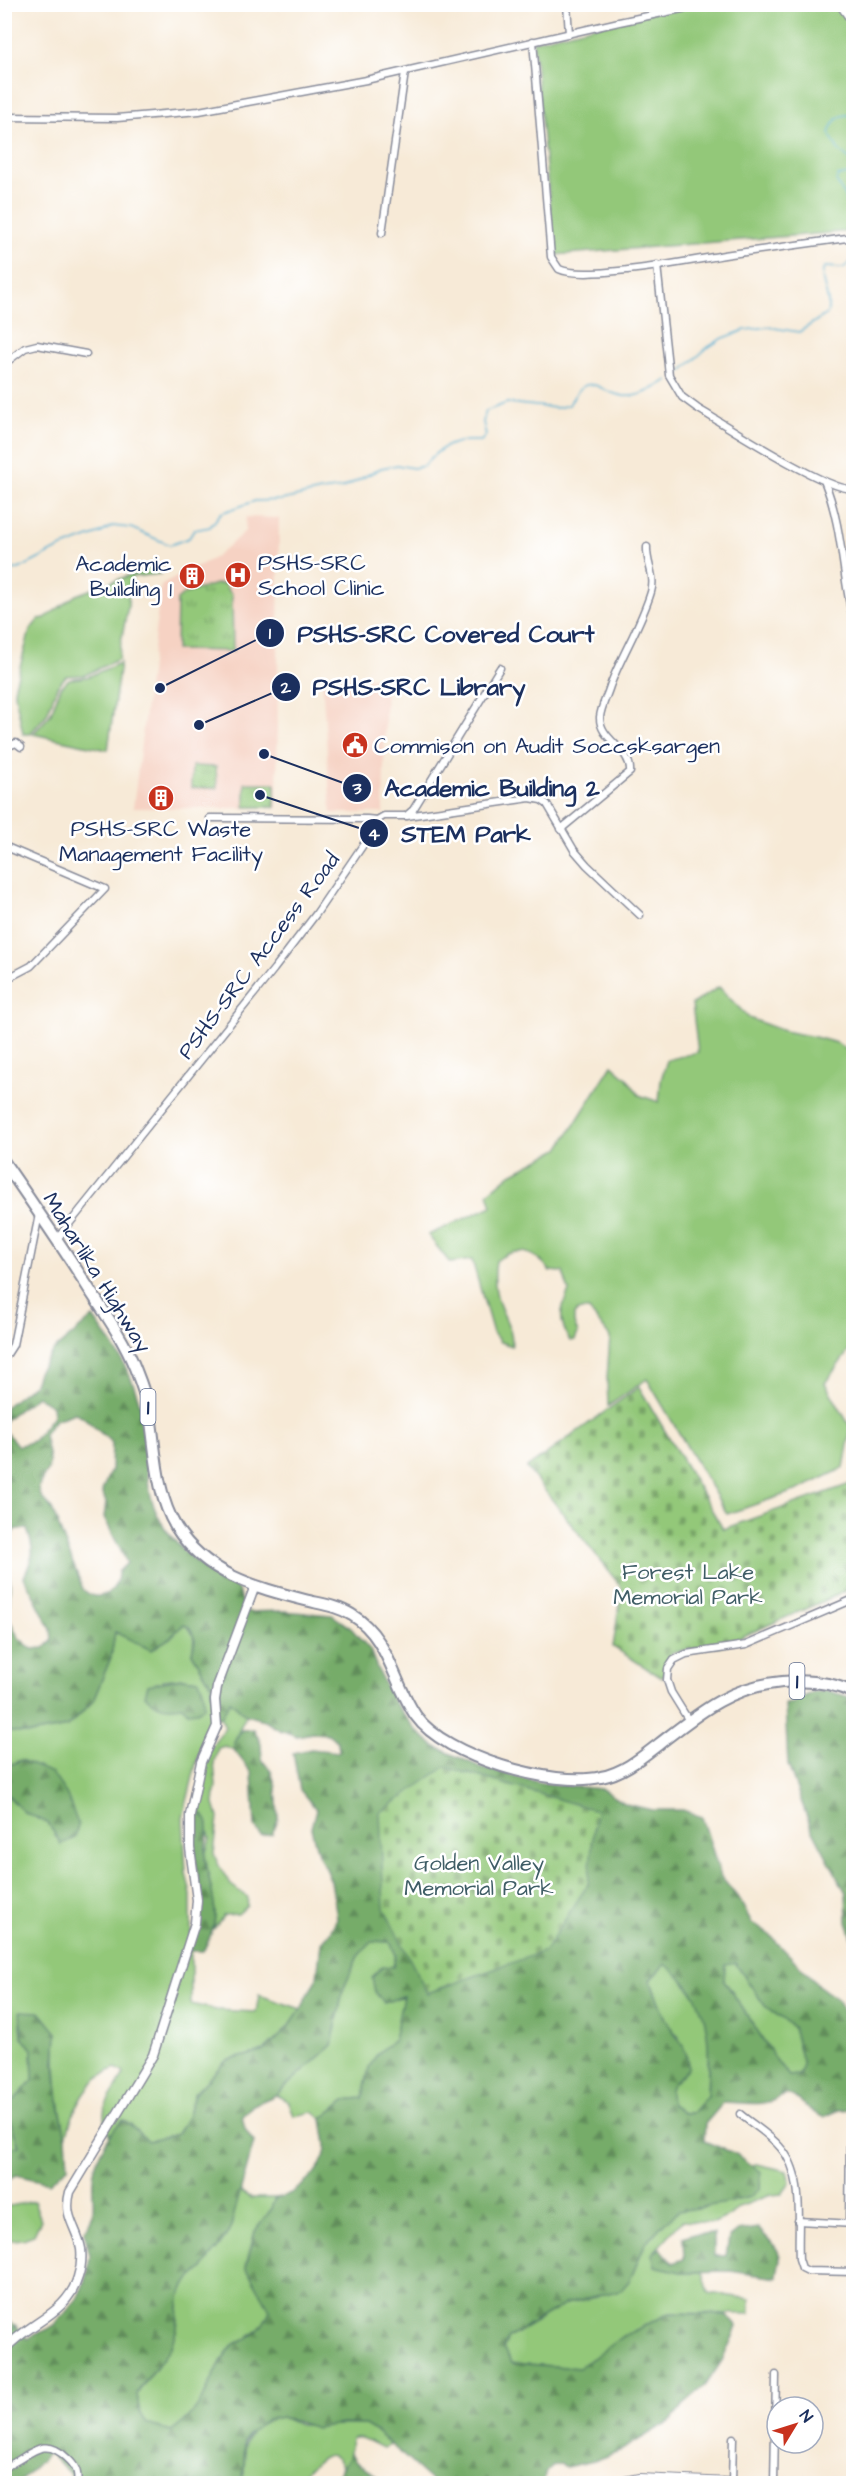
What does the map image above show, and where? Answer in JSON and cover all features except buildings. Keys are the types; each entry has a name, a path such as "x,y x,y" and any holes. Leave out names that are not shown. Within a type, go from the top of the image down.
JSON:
{"highway":[{"name":"Maharlika Highway","path":"4,1162 117,1331 134,1364 149,1413 162,1491 175,1525 195,1551 210,1564 255,1586 337,1608 362,1622 378,1640 417,1718 434,1735 459,1751 483,1761 546,1775 594,1779 622,1770 689,1721"},
{"name":"1","path":"689,1721 721,1699 756,1686 810,1681 854,1693"}],"main road":[{"path":"4,2349 20,2334 61,2307 72,2291 82,2260 81,2248 68,2213 70,2192 143,2075 160,2036 195,1923 197,1899 189,1830 193,1799 205,1752 217,1726 215,1700 217,1687 255,1586"}],"street":[{"path":"567,4 569,34"},
{"path":"4,117 117,118 199,111 405,72 428,64 706,4"},
{"path":"839,4 854,25"},
{"path":"533,41 551,257 559,269 565,272 615,271 854,237"},
{"path":"382,232 405,72"},
{"path":"657,265 669,375 676,389 697,408 825,482 848,491 854,488"},
{"path":"4,364 25,348 37,345 86,354"},
{"path":"825,482 837,523 846,594 854,623"},
{"path":"561,829 630,772 627,758 603,730 600,714 651,591 652,572 647,547"},
{"path":"407,816 500,668"},
{"path":"4,748 16,743 21,747"},
{"path":"377,820 384,816 407,816 537,798 547,804 561,829 587,865 640,915"},
{"name":"PSHS-SRC Access Road","path":"57,1239 274,969 316,914 376,827 377,820 210,818"},
{"path":"4,846 105,889 31,966 12,976"},
{"path":"4,1359 13,1346 39,1213"},
{"path":"689,1721 666,1680 668,1669 674,1660 686,1654 746,1645 854,1599"},
{"path":"740,2114 785,2153 796,2184 799,2259 802,2268 808,2271 854,2272"},
{"path":"798,2222 851,2224 850,2130"},
{"path":"610,2484 634,2478 693,2482 775,2483 776,2375"},
{"path":"732,2482 733,2438"},
{"path":"4,2467 38,2448 47,2447 63,2454 73,2465 77,2471 77,2483"}],"shaded area":[{"path":"246,517 279,518 277,808 133,808 161,585 216,557 245,531"},
{"name":"Commison on Audit Soccsksargen","path":"386,677 383,813 331,813 322,678"}],"green space":[{"path":"681,5 853,5 853,231 555,255 533,41"},
{"path":"151,563 160,574 132,577 130,581 119,659 85,675 66,676 57,687 47,714 30,734 23,734 14,689 30,630 39,619 45,618 76,595 144,570"},
{"path":"216,584 224,584 232,595 233,651 176,650 177,600 184,594"},
{"path":"120,663 108,750 33,734 50,715 61,687 69,679 87,677"},
{"path":"192,766 216,767 217,788 191,788"},
{"path":"245,783 275,783 275,807 245,807"},
{"path":"719,987 749,1018 784,1031 837,1043 854,1055 853,1345 825,1383 851,1428 844,1468 798,1490 727,1514 647,1379 608,1406 607,1378 610,1337 589,1310 580,1310 574,1314 574,1323 578,1333 575,1340 570,1341 562,1321 562,1310 569,1291 563,1272 550,1271 538,1259 525,1253 511,1253 496,1261 496,1290 509,1328 512,1346 500,1342 493,1333 472,1260 450,1263 428,1235 492,1206 488,1193 511,1174 559,1149 612,1065 627,1078 639,1095 659,1102 661,1080 667,1060 698,1052 692,1004"},
{"path":"93,1317 134,1384 143,1424 148,1482 161,1522 176,1543 189,1555 236,1587 242,1599 242,1612 283,1611 332,1615 351,1628 370,1650 394,1702 415,1729 434,1746 480,1767 542,1783 602,1789 626,1804 652,1810 683,1810 702,1817 721,1877 739,1899 752,1923 771,1936 818,1985 838,2000 853,2031 853,2109 839,2110 824,2117 786,2094 763,2103 724,2102 705,2124 704,2141 736,2154 761,2173 760,2188 750,2197 679,2211 664,2223 645,2244 630,2280 621,2290 565,2304 508,2338 503,2349 512,2363 579,2368 624,2336 670,2313 726,2315 737,2327 723,2359 706,2385 686,2402 672,2420 620,2451 594,2461 566,2467 559,2464 552,2466 545,2473 544,2483 434,2483 377,2432 365,2425 342,2424 316,2428 281,2417 267,2420 248,2435 245,2442 243,2483 79,2483 49,2453 18,2483 5,2483 5,2335 16,2325 27,2339 55,2325 77,2299 87,2277 90,2255 84,2232 93,2212 94,2170 107,2140 122,2120 149,2141 177,2134 188,2115 194,2094 226,2061 264,2051 286,2030 301,2009 317,1977 321,1943 329,1934 337,1918 331,1881 318,1854 311,1828 316,1809 300,1790 293,1753 311,1749 339,1752 338,1742 328,1734 312,1733 297,1736 280,1730 263,1720 246,1715 230,1701 221,1718 213,1718 211,1684 192,1653 195,1640 190,1628 184,1624 170,1638 151,1650 115,1632 111,1657 93,1701 67,1727 30,1734 5,1731 5,1547 5,1431 18,1446 33,1441 53,1416 52,1406 37,1396 5,1421 5,1407 34,1384 38,1372 52,1352","holes":["75,1413 82,1416 112,1443 111,1469 102,1491 106,1503 104,1517 127,1563 118,1572 115,1585 111,1590 100,1596 89,1594 83,1589 52,1509 39,1493 40,1484 49,1463 44,1434 55,1420","16,1529 27,1529 32,1553 24,1577 51,1629 52,1641 44,1648 32,1649 18,1637 9,1618 10,1582 5,1547 8,1537","372,1941 390,1942 396,1955 393,1967 382,1966 372,1978 375,1992 384,2003 403,1996 394,2040 377,2054 369,2068 363,2098 345,2100 322,2119 326,2148 315,2173 300,2187 275,2198 270,2211 255,2231 246,2267 270,2310 267,2317 255,2334 231,2347 201,2402 184,2422 171,2432 147,2424 139,2410 137,2393 171,2347 177,2328 180,2297 186,2283 203,2268 229,2233 254,2142 245,2129 242,2116 253,2105 276,2095 332,2045 343,1990 358,1956","735,1963 765,2006 793,2027 803,2065 799,2075 789,2076 779,2064 724,1980 725,1965","665,1964 681,1977 692,1992 705,2023 708,2040 707,2096 692,2113 683,2113 672,2105 670,2098 670,2088 688,2069 688,2061 684,2048 665,2016 650,1980"]},
{"name":"Forest Lake Memorial Park","path":"639,1387 723,1529 853,1483 853,1588 723,1645 672,1652 662,1678 613,1647 622,1588 527,1468"},
{"path":"184,1624 192,1633 194,1640 192,1653 211,1684 213,1718 196,1764 183,1818 186,1873 191,1895 191,2004 216,2010 256,2012 259,1995 301,2009 286,2030 264,2051 226,2061 194,2094 188,2115 178,2134 149,2141 137,2134 131,2124 109,2134 105,2124 105,2109 124,2073 116,2068 97,2079 89,2087 77,2105 66,2137 57,2085 57,2033 21,2012 22,2037 32,2049 33,2080 6,2109 19,2147 5,2148 4,1792 24,1812 48,1823 61,1844 21,1760 5,1767 5,1731 30,1734 67,1727 93,1701 111,1657 115,1632 151,1650 170,1638","holes":["182,1678 199,1680 188,1712 163,1680"]},
{"path":"182,1678 199,1680 204,1693 204,1707 188,1712 182,1706 157,1705 145,1695 148,1685"},
{"path":"828,1691 853,1698 853,1940 847,1922 846,1893 810,1825 788,1765 785,1704 793,1703 813,1692"},
{"path":"229,1700 246,1715 234,1742 234,1750 225,1746 218,1748 214,1762 216,1785 214,1804 218,1817 214,1854 230,1884 248,1898 247,1906 238,1914 224,1915 214,1928 215,1912 205,1855 210,1839 206,1820 201,1812 195,1811 210,1749 225,1727 221,1718"},
{"path":"254,1729 261,1744 262,1760 271,1771 276,1787 278,1819 272,1834 261,1836 255,1826 252,1773 234,1750 234,1742 241,1730"},
{"path":"21,1760 52,1773 67,1795 78,1824 75,1838 61,1844 48,1823 24,1812 5,1792 5,1767"},
{"name":"Golden Valley Memorial Park","path":"445,1767 596,1810 588,1884 545,1951 427,1993 384,1908 380,1813"},
{"path":"195,1811 201,1812 207,1822 205,1856 215,1909 213,1930 203,1951 191,1951 191,1939 199,1920 201,1891 191,1835"},
{"path":"372,1941 390,1942 396,1955 393,1967 404,1995 394,2040 377,2054 369,2068 363,2098 345,2100 322,2119 313,2112 294,2116 289,2102 276,2095 332,2045 343,1990 358,1956"},
{"path":"735,1962 765,2006 793,2027 803,2065 799,2075 789,2076 779,2064 724,1980 725,1965"},
{"path":"665,1964 677,1972 701,2004 709,2032 707,2096 692,2113 683,2113 672,2105 669,2093 671,2083 677,2080 679,2037 668,2024 650,1980"},
{"path":"20,2011 40,2012 57,2033 55,2063 58,2100 66,2137 68,2167 49,2183 16,2175 5,2183 5,2148 19,2146 6,2109 33,2080 32,2049 22,2037"},
{"path":"757,2164 787,2171 790,2183 782,2194 771,2195 739,2207 729,2216 714,2223 682,2221 652,2254 681,2272 703,2272 709,2293 750,2299 750,2314 670,2313 624,2336 579,2368 512,2363 503,2349 508,2338 565,2304 597,2297 630,2280 645,2244 664,2223 680,2210 705,2207 760,2188 761,2173 751,2165"},
{"path":"239,2191 251,2198 275,2198 270,2211 255,2231 246,2267 271,2311 258,2331 231,2347 201,2402 184,2422 171,2432 147,2424 139,2410 137,2394 171,2347 177,2328 180,2297 186,2283 203,2268 229,2233"},
{"path":"34,2201 41,2220 34,2235 5,2241 5,2207"},
{"path":"758,2228 775,2246 779,2255 777,2278 730,2271 681,2272 655,2266 652,2254 660,2248 673,2263 684,2259 683,2237 691,2234 714,2234 714,2256 726,2256 729,2238 738,2231"},
{"path":"4,2295 9,2296 6,2321 16,2325 5,2335"},
{"path":"281,2417 299,2425 365,2425 391,2445 384,2448 361,2438 352,2439 349,2460 342,2466 336,2458 330,2455 317,2461 294,2483 243,2484 247,2440 257,2426"},
{"path":"351,2455 356,2462 386,2483 331,2483"}],"waterway":[{"path":"854,116 845,115 838,118 829,133 839,151 854,163"},
{"path":"853,234 845,197 836,181 838,176 854,173"},
{"path":"676,376 707,348 721,339 745,330 768,327 799,332 827,314 828,301 823,279 824,267 843,268 854,260"},
{"path":"4,570 19,569 60,548 101,533 112,526 131,528 170,545 189,538 194,530 210,527 221,513 255,501 282,500 343,488 381,468 397,465 413,468 424,466 436,453 449,445 464,441 481,441 486,435 483,422 486,411 507,403 556,408 569,405 576,393 589,384 615,394 630,396 647,392 668,380"}],"place":[{"name":"PSHS-SRC School Clinic","path":"238,575"},
{"name":"Academic Building 1","path":"192,576"},
{"name":"PSHS-SRC Covered Court","path":"160,688"},
{"name":"PSHS-SRC Library","path":"199,725"},
{"name":"Commison on Audit Soccsksargen","path":"355,745"},
{"name":"Academic Building 2","path":"264,754"},
{"name":"STEM Park","path":"260,795"},
{"name":"PSHS-SRC Waste Management Facility","path":"161,798"}]}
